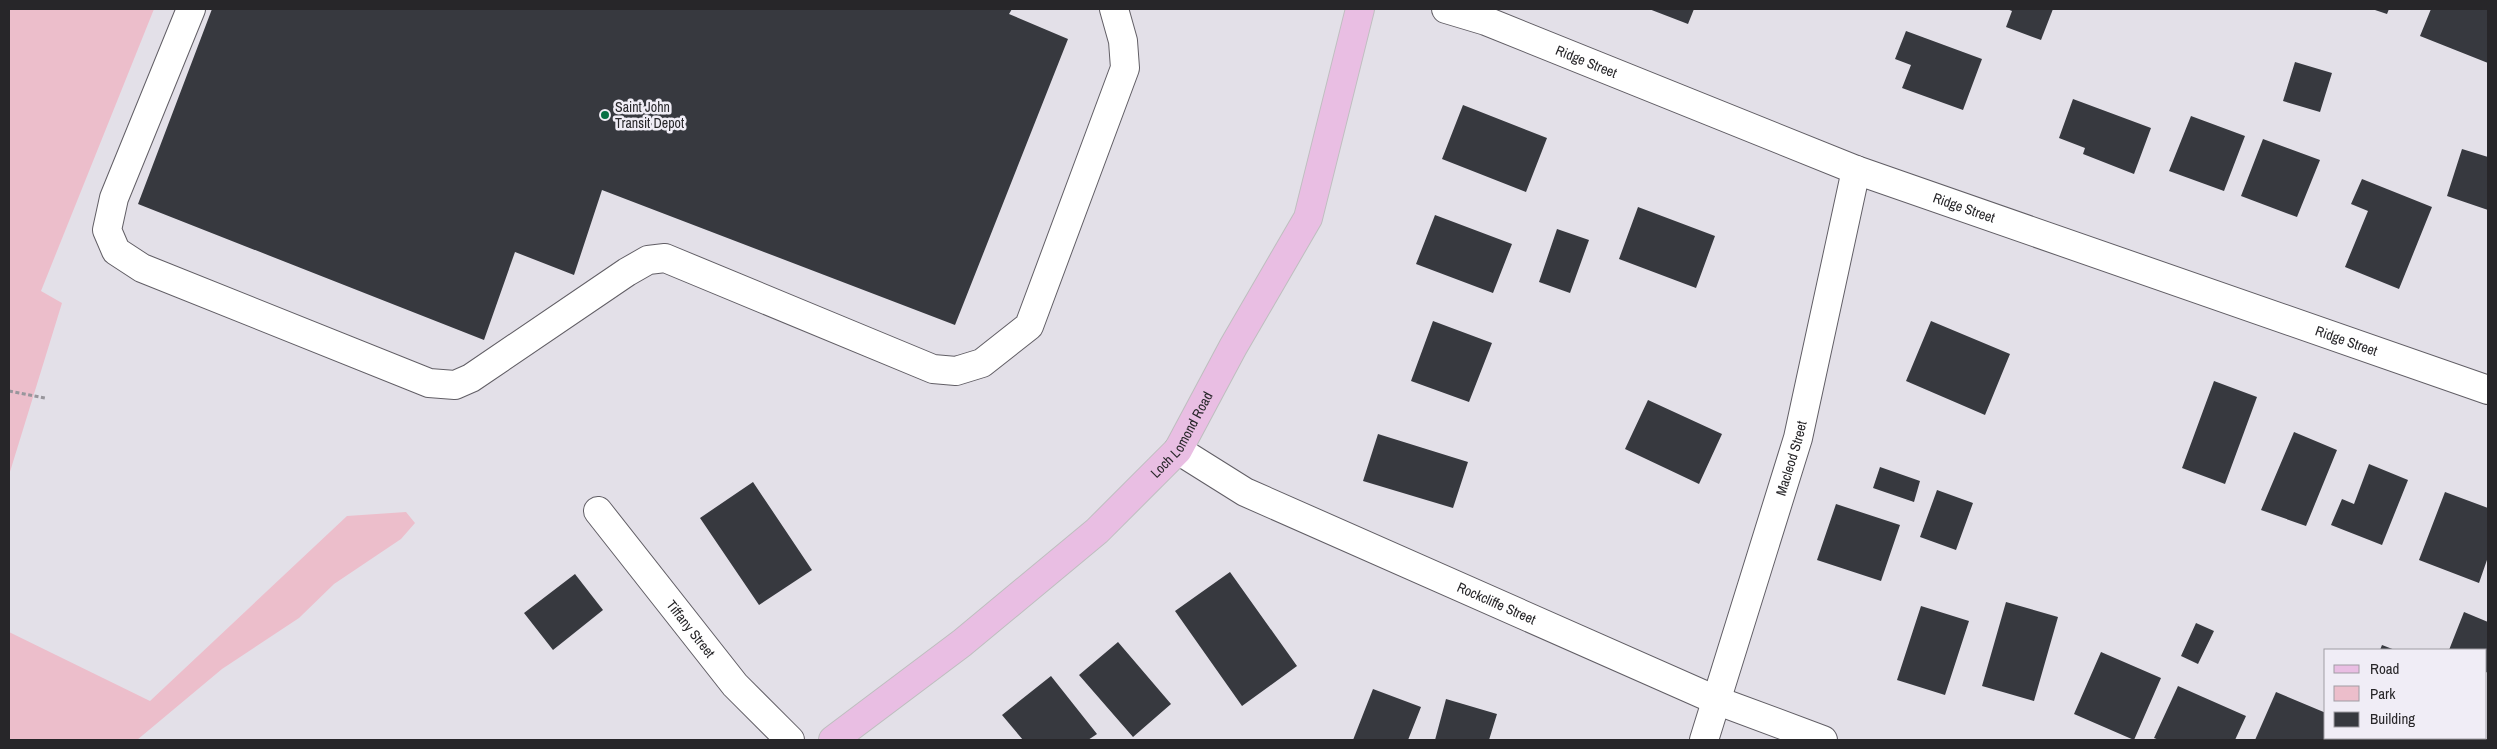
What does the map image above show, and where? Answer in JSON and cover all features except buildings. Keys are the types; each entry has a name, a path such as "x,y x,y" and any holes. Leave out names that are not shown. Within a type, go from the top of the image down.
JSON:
{"main road":[{"name":"Loch Lomond Road","path":"833,740 962,643 1097,531 1178,450 1233,347 1308,218 1360,9"}],"street":[{"path":"191,9 114,198 107,230 116,251 142,268 429,383 455,385 471,378 627,272 648,260 665,258 933,369 956,371 982,364 1029,326 1125,68 1123,41 1114,9"},
{"name":"Ridge Street","path":"1446,9 1496,25 1856,170 2488,390"},
{"name":"Macleod Street","path":"1704,740 1718,701 1798,438 1856,170"},
{"name":"Rockcliffe Street","path":"1178,450 1245,492 1718,701 1823,740"},
{"name":"Tiffany Street","path":"598,511 735,686 790,740"}],"path":[{"path":"9,391 45,398"}],"green space":[{"path":"9,9 154,9 41,291 62,303 9,475"},
{"path":"406,512 415,523 401,539 334,584 299,618 222,669 137,740 9,740 9,632 150,701 347,516"}],"place":[{"name":"Saint John Transit Depot","path":"605,115"}]}
